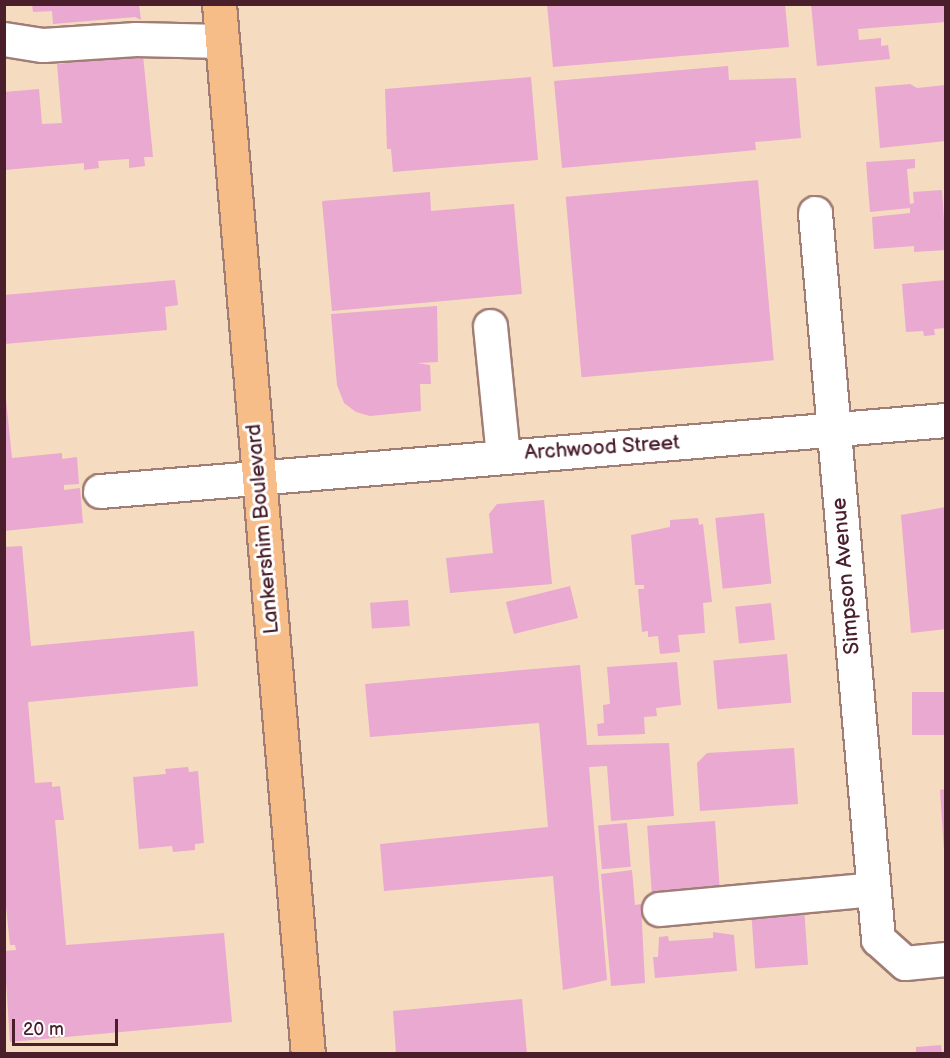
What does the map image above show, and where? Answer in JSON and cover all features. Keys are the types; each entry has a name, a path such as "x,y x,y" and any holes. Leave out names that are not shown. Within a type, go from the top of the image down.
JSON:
{"main road":[{"name":"Lankershim Boulevard","path":"219,4 309,1053"}],"street":[{"path":"4,39 43,45 136,39 222,41"},
{"name":"Simpson Avenue","path":"815,213 878,939 905,963 945,959"},
{"path":"490,326 503,456"},
{"name":"Archwood Street","path":"100,491 945,420"},
{"path":"659,909 873,889"}],"building":[{"path":"32,4 139,4 141,20 135,17 53,24 52,11 33,12"},
{"path":"547,4 785,4 789,47 553,67"},
{"path":"811,4 946,4 946,22 858,29 859,40 881,38 881,46 888,45 890,59 817,66"},
{"path":"103,50 104,60 106,53 120,51 120,58 143,55 153,157 144,157 145,166 129,168 129,159 98,161 99,168 84,170 84,163 4,170 4,92 39,89 42,124 62,123 57,64 96,60 95,51"},
{"path":"728,66 729,80 796,78 801,138 755,142 756,150 562,168 554,81"},
{"path":"531,77 538,160 393,172 391,149 387,149 385,89"},
{"path":"910,84 917,88 946,85 946,141 880,148 875,87"},
{"path":"915,159 915,168 907,169 910,204 914,203 913,192 942,190 946,250 914,252 914,246 874,249 872,217 910,213 910,208 870,212 866,162"},
{"path":"758,180 774,360 582,377 566,197"},
{"path":"430,192 431,211 514,204 522,294 332,311 322,201"},
{"path":"175,280 178,305 165,307 167,330 4,344 4,295"},
{"path":"946,280 946,328 934,329 935,335 924,336 923,331 906,332 902,284"},
{"path":"437,306 438,362 417,363 430,365 431,384 420,384 421,411 370,416 356,412 344,403 337,385 331,314"},
{"path":"4,380 12,458 62,453 62,459 77,457 79,484 64,485 64,490 80,488 83,523 4,531"},
{"path":"544,500 552,584 450,593 446,558 493,553 489,514 497,504"},
{"path":"946,507 946,629 911,633 901,515"},
{"path":"764,513 771,584 723,589 715,518"},
{"path":"698,518 699,525 703,524 712,602 703,603 705,633 678,635 680,652 660,654 658,636 648,637 648,631 642,632 638,589 644,589 644,585 635,585 631,535 670,527 670,520"},
{"path":"22,546 31,646 194,631 198,686 28,702 35,783 52,782 52,787 60,786 64,820 55,820 66,945 224,933 232,1022 10,1042 4,951 16,950 15,945 10,945 4,887 4,547"},
{"path":"570,586 578,618 514,634 506,602"},
{"path":"408,600 410,626 372,629 370,603"},
{"path":"771,603 775,640 739,644 735,607"},
{"path":"787,654 791,703 718,709 713,660"},
{"path":"677,662 681,705 656,708 657,716 644,717 645,734 598,736 597,724 604,723 603,705 610,704 607,667"},
{"path":"580,665 587,745 669,743 674,816 611,821 607,766 589,767 607,980 563,990 553,876 384,891 380,844 548,827 539,723 370,737 365,684"},
{"path":"912,692 946,692 946,735 912,735"},
{"path":"794,748 798,804 700,811 697,763 707,753"},
{"path":"188,767 189,772 198,771 204,843 195,844 195,850 173,852 172,846 139,849 133,777 166,774 165,769"},
{"path":"946,789 946,851 944,851 940,790"},
{"path":"715,821 720,891 652,896 647,826"},
{"path":"627,823 631,867 602,869 598,826"},
{"path":"632,870 635,905 641,904 645,983 611,986 601,874"},
{"path":"804,907 808,965 755,969 751,911"},
{"path":"713,932 734,935 737,971 655,978 653,957 658,957 659,937 668,936 669,941 713,938"},
{"path":"522,999 527,1054 396,1054 393,1011"},
{"path":"941,1045 942,1054 916,1054 916,1047"}]}
